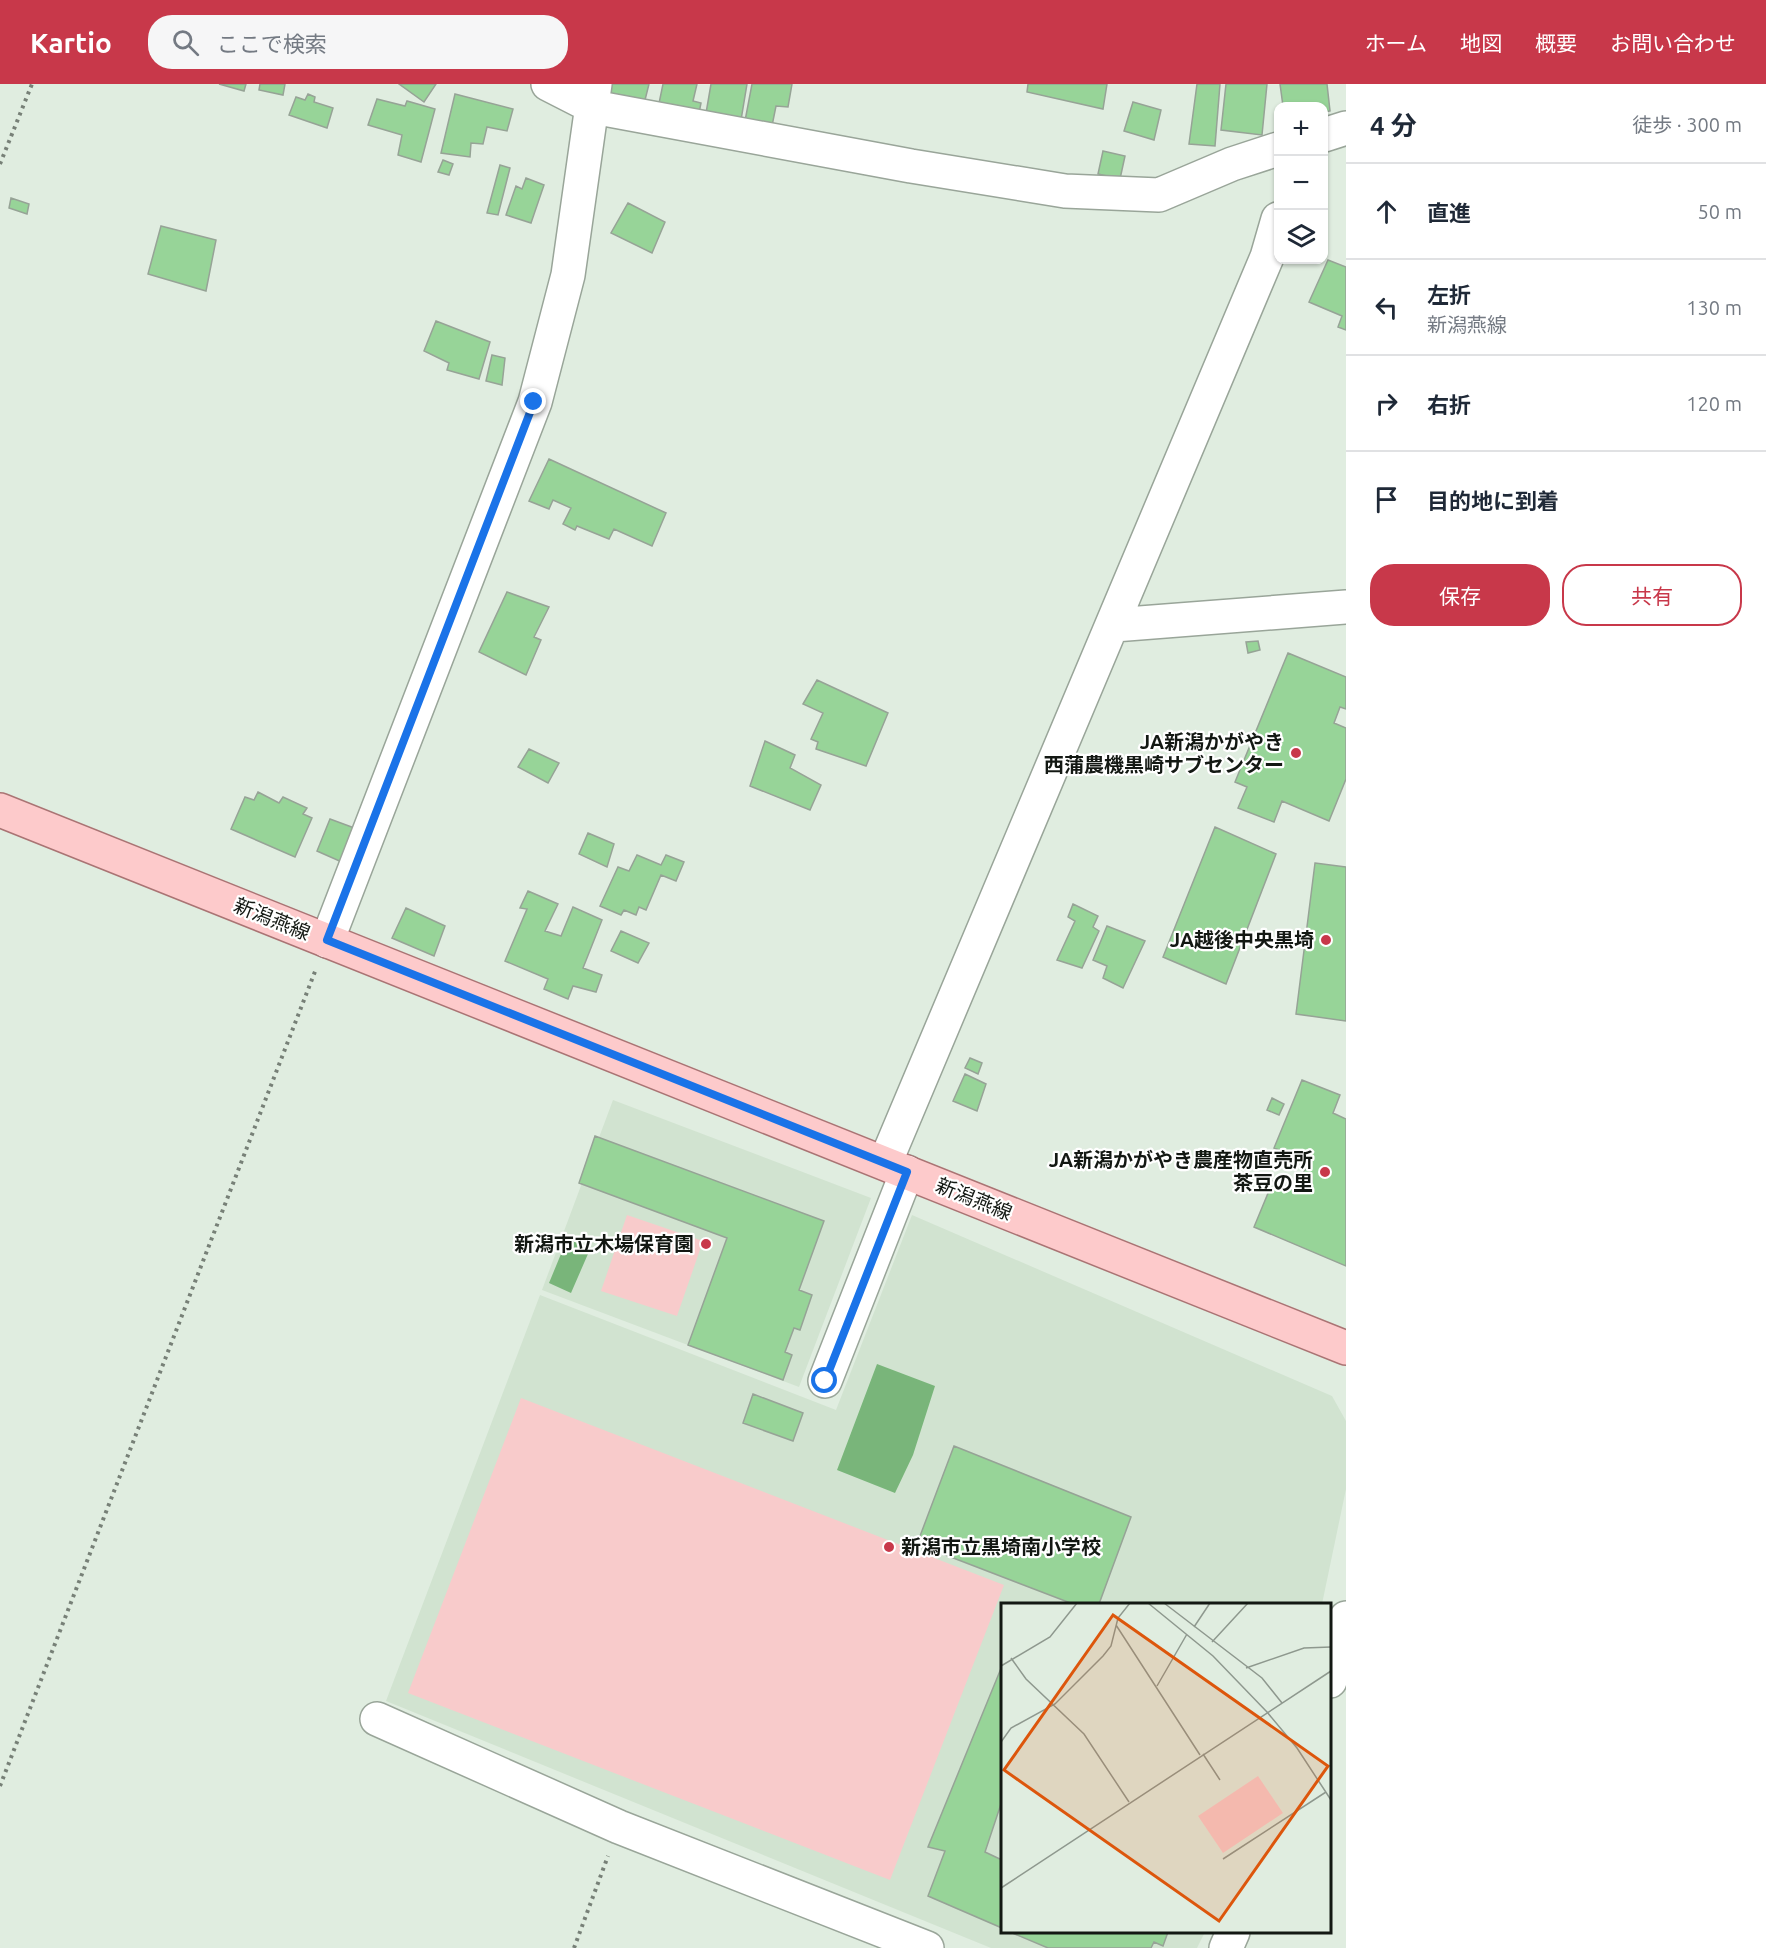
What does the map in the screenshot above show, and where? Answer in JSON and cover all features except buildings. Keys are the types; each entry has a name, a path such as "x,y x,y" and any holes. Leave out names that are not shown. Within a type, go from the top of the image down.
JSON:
{"main road":[{"name":"新潟燕線","path":"0,810 1346,1348"}],"street":[{"path":"548,84 911,166 1065,191 1159,195 1232,164 1274,150"},
{"path":"327,940 534,402 568,275 594,95"},
{"path":"1328,133 1346,128"},
{"path":"825,1381 896,1168 1114,625 1267,257 1274,233"},
{"path":"1114,625 1346,607"},
{"path":"1331,1674 1346,1618"},
{"path":"377,1719 619,1827 927,1948"},
{"path":"1226,1948 1233,1933"}],"path":[{"path":"0,164 32,84"},
{"path":"0,1786 327,940"},
{"path":"574,1948 619,1827"}],"shaded area":[{"name":"新潟市立木場保育園","path":"613,1100 871,1198 799,1387 542,1290"},
{"path":"627,1215 703,1241 677,1316 601,1291"},
{"name":"新潟市立黒埼南小学校","path":"912,1215 1332,1396 1346,1421 1346,1489 1322,1603 1001,1603 1001,1933 1204,1933 1197,1948 991,1948 386,1701 540,1295 836,1410"},
{"path":"568,1237 591,1247 571,1293 549,1283"},
{"path":"877,1364 935,1386 913,1455 895,1493 837,1470"},
{"path":"521,1398 1004,1585 890,1880 408,1693"}],"place":[{"name":"JA新潟かがやき 西蒲農機黒崎サブセンター","path":"1296,753"},
{"name":"JA越後中央黒埼","path":"1326,940"},
{"name":"JA新潟かがやき農産物直売所 茶豆の里","path":"1325,1172"},
{"name":"新潟市立木場保育園","path":"706,1244"},
{"name":"新潟市立黒埼南小学校","path":"889,1547"}],"route":[{"path":"534,402 327,940 907,1172 825,1381"}]}
